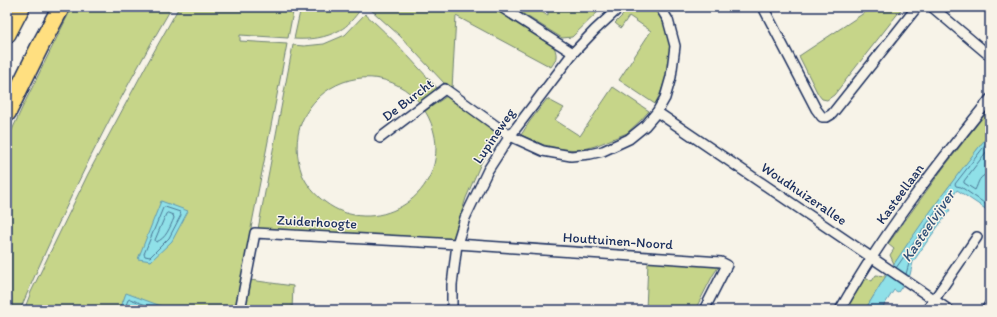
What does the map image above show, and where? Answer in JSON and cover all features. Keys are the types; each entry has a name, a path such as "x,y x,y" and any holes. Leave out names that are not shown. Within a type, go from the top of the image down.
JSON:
{"highway":[{"path":"7,34 21,7"},
{"path":"7,113 61,7"}],"street":[{"path":"501,7 573,53"},
{"name":"Lupineweg","path":"452,310 452,285 457,244 465,218 488,170 510,136 573,53 620,7"},
{"path":"510,136 544,151 571,156 603,151 629,139 645,126 657,112 665,98 671,77 675,46 668,20 660,7"},
{"path":"763,7 816,109 822,116 827,117 832,114 917,7"},
{"path":"932,7 990,56"},
{"name":"De Burcht","path":"380,138 446,89 510,136"},
{"name":"Kasteellaan","path":"840,310 859,278 900,217 990,99"},
{"name":"Woudhuizerallee","path":"657,112 949,310"},
{"name":"Zuiderhoogte","path":"240,310 255,233 457,244"},
{"path":"928,310 977,237"},
{"name":"Houttuinen-Noord","path":"457,244 720,262 727,265 704,310"},
{"path":"986,310 990,304"}],"green space":[{"path":"72,7 172,7 110,118 54,232 20,310 7,310 7,141"},
{"path":"179,7 294,7 288,38 240,35 240,41 287,44 235,310 159,310 161,307 126,294 120,310 24,310 31,292 88,174"},
{"path":"301,7 355,7 360,10 343,29 335,33 318,38 294,39"},
{"path":"496,7 553,44 556,58 551,67 456,16 452,89 445,84 400,36 369,8"},
{"path":"512,7 534,7 548,16 548,7 603,7 572,37 562,38"},
{"path":"631,7 658,7 668,33 670,45 669,62 665,80 655,104 619,80 651,31 629,16 621,28 615,23"},
{"path":"873,7 903,7 834,95 827,100 822,99 799,56"},
{"path":"365,14 394,41 439,90 420,103 407,91 385,80 371,78 357,79 343,82 330,88 309,108 300,127 297,148 298,161 302,174 309,186 318,196 325,202 344,212 364,216 384,214 402,206 417,194 429,178 435,159 435,137 431,123 425,111 447,96 500,134 481,163 466,198 453,240 258,229 293,45 304,46 324,44 345,35"},
{"path":"613,87 649,111 627,133 581,150 563,149 544,145 521,135 547,99 564,108 555,120 580,136"},
{"path":"990,108 990,133 944,193 894,264 890,255 894,249 888,244 944,167"},
{"path":"648,262 719,266 695,310 646,310"},
{"path":"876,275 886,276 865,310 846,310 863,281 864,282 867,278 872,281"},
{"path":"250,280 293,286 292,310 244,310"}],"water":[{"name":"Kasteelvijver","path":"990,133 990,181 985,187 990,190 990,212 957,190 946,207 950,210 913,262 910,275 898,292 894,290 881,310 865,310 924,220"},
{"path":"161,201 188,211 172,241 151,261 138,259"},
{"path":"126,293 161,306 159,310 120,310"}]}
